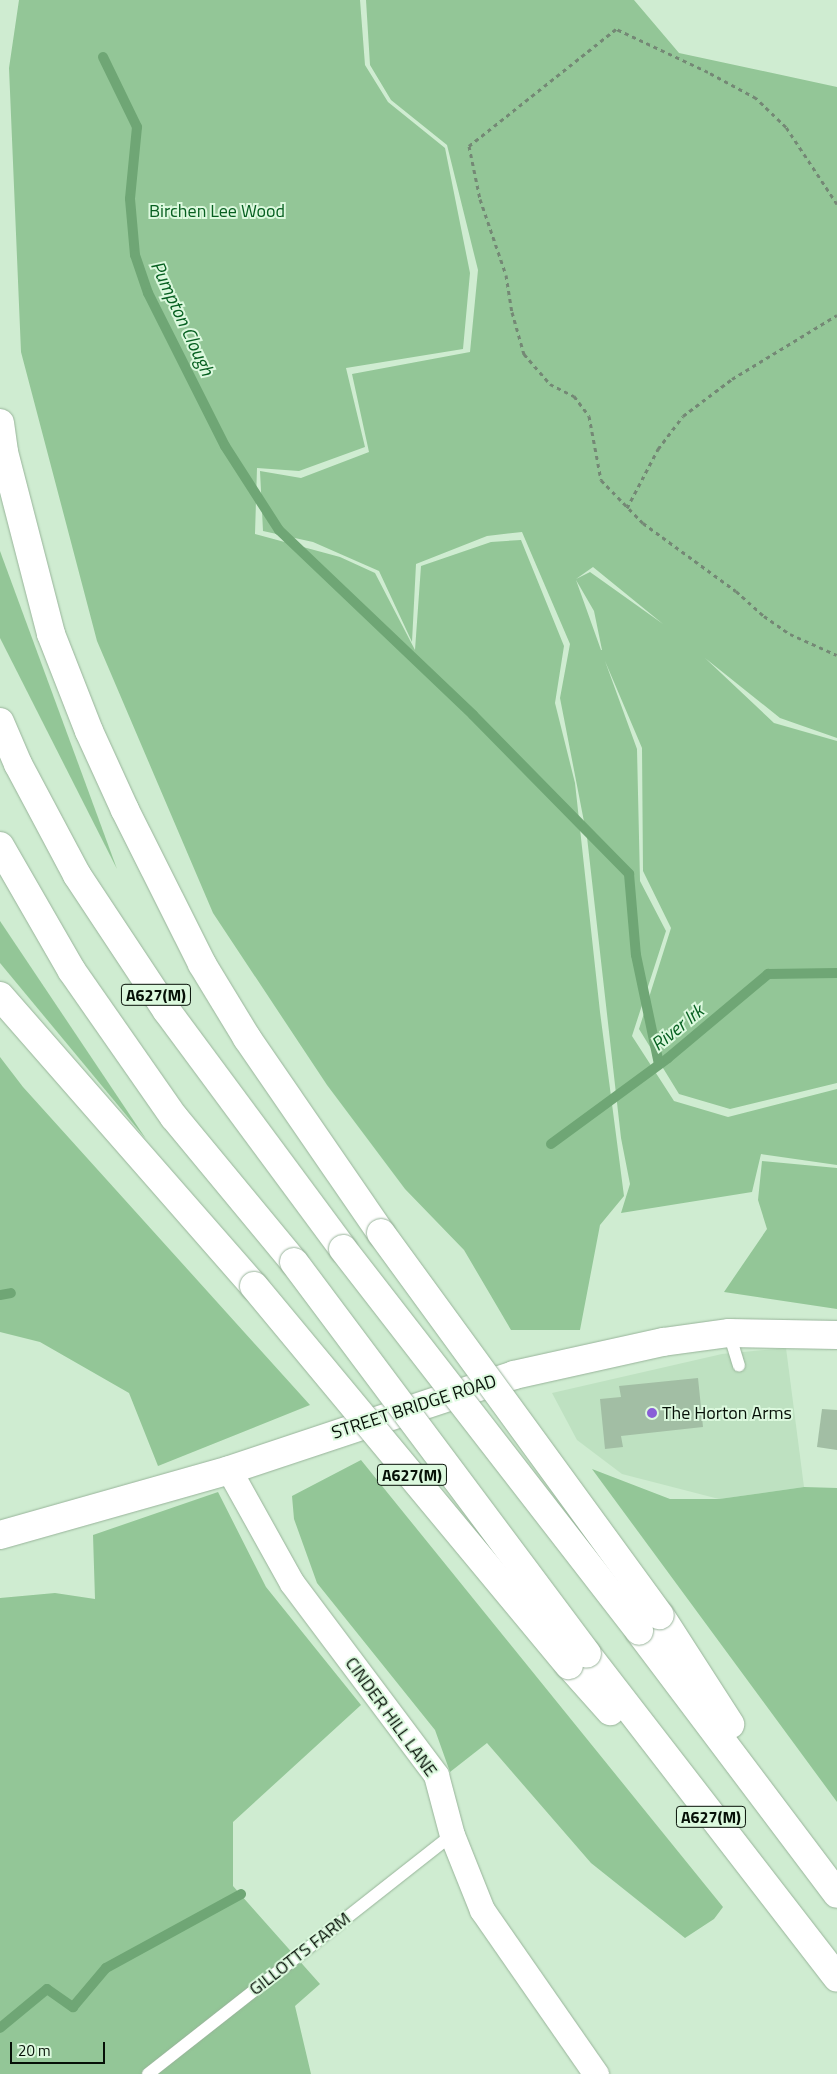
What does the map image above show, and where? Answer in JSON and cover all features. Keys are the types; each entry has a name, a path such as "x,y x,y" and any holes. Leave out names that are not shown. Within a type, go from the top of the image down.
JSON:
{"main road":[{"name":"A627(M)","path":"0,423 4,452 51,634 89,731 125,810 202,964 247,1038 837,1893"},
{"name":"A627(M)","path":"0,722 18,764 78,875 167,1011 343,1248 650,1623"},
{"name":"A627(M)","path":"0,846 72,971 168,1109 294,1262 578,1660"},
{"name":"A627(M)","path":"0,996 578,1660 760,1880 837,1978"},
{"name":"STREET BRIDGE ROAD","path":"0,1535 229,1470 514,1375 663,1342 729,1333 837,1335"}],"street":[{"name":"CINDER HILL LANE","path":"229,1470 292,1584 436,1775 452,1835 482,1910 596,2074"}],"lane":[{"path":"729,1333 740,1364"},
{"name":"GILLOTTS FARM","path":"148,2074 452,1835"}],"path":[{"path":"837,204 786,127 756,98 708,72 616,29 469,146 480,199 506,275 512,312 524,354 550,384 574,396 589,416 601,480 627,508 770,620 790,634 837,655"},
{"path":"627,508 658,449 683,416 732,379 837,315"}],"shaded area":[{"path":"786,1348 804,1487 719,1499 622,1474 577,1440 552,1393 722,1354"}],"green space":[{"name":"Birchen Lee Wood","path":"19,0 360,0 365,65 388,102 445,148 470,273 463,349 346,368 365,447 299,471 257,468 255,534 340,557 375,573 415,650 421,566 491,542 521,540 564,646 555,703 575,783 600,1012 624,1196 600,1225 580,1330 511,1330 464,1250 405,1189 327,1085 213,913 97,641 21,352 9,68"},
{"path":"366,0 634,0 679,53 837,87 837,738 780,718 705,658 774,723 837,741 837,1083 730,1109 679,1094 639,1029 671,928 643,871 642,748 605,661 637,749 640,881 666,931 632,1036 674,1101 728,1117 837,1089 837,1165 761,1154 752,1192 621,1213 630,1184 621,1138 587,837 560,698 570,644 522,532 487,536 416,564 412,642 379,571 313,542 263,531 260,471 301,478 369,452 352,374 470,352 478,270 447,145 391,100 370,65","holes":["593,567 663,624 590,572 576,579","576,580 594,611 602,650 601,650"]},
{"path":"0,551 117,869 0,638"},
{"path":"0,921 146,1139 0,963"},
{"path":"0,1057 23,1087 310,1405 158,1466 129,1393 40,1342 0,1332"},
{"path":"762,1161 837,1168 837,1309 724,1292 767,1229 758,1200"},
{"path":"361,1460 723,1907 714,1919 685,1938 591,1863 487,1743 450,1772 435,1730 317,1583 294,1519 292,1496"},
{"path":"592,1469 670,1499 719,1499 804,1487 837,1488 837,1802"},
{"path":"218,1492 266,1587 361,1705 233,1822 233,1886 320,1984 295,2006 311,2074 0,2074 0,1598 55,1593 95,1599 93,1535"}],"building":[{"name":"The Horton Arms","path":"698,1378 703,1427 621,1436 623,1447 605,1449 600,1399 621,1397 619,1386"},
{"path":"822,1409 837,1410 837,1450 817,1447"}],"waterway":[{"name":"Pumpton Clough","path":"103,57 137,127 130,199 135,255 148,293 225,446 279,530 473,715 629,874 636,955 659,1064"},
{"name":"River Irk","path":"551,1144 668,1058 768,974 837,973"},
{"name":"River Irk","path":"0,1295 11,1293"},
{"path":"0,2028 47,1989 73,2007 106,1968 241,1894"}],"place":[{"name":"The Horton Arms","path":"652,1413"}]}
